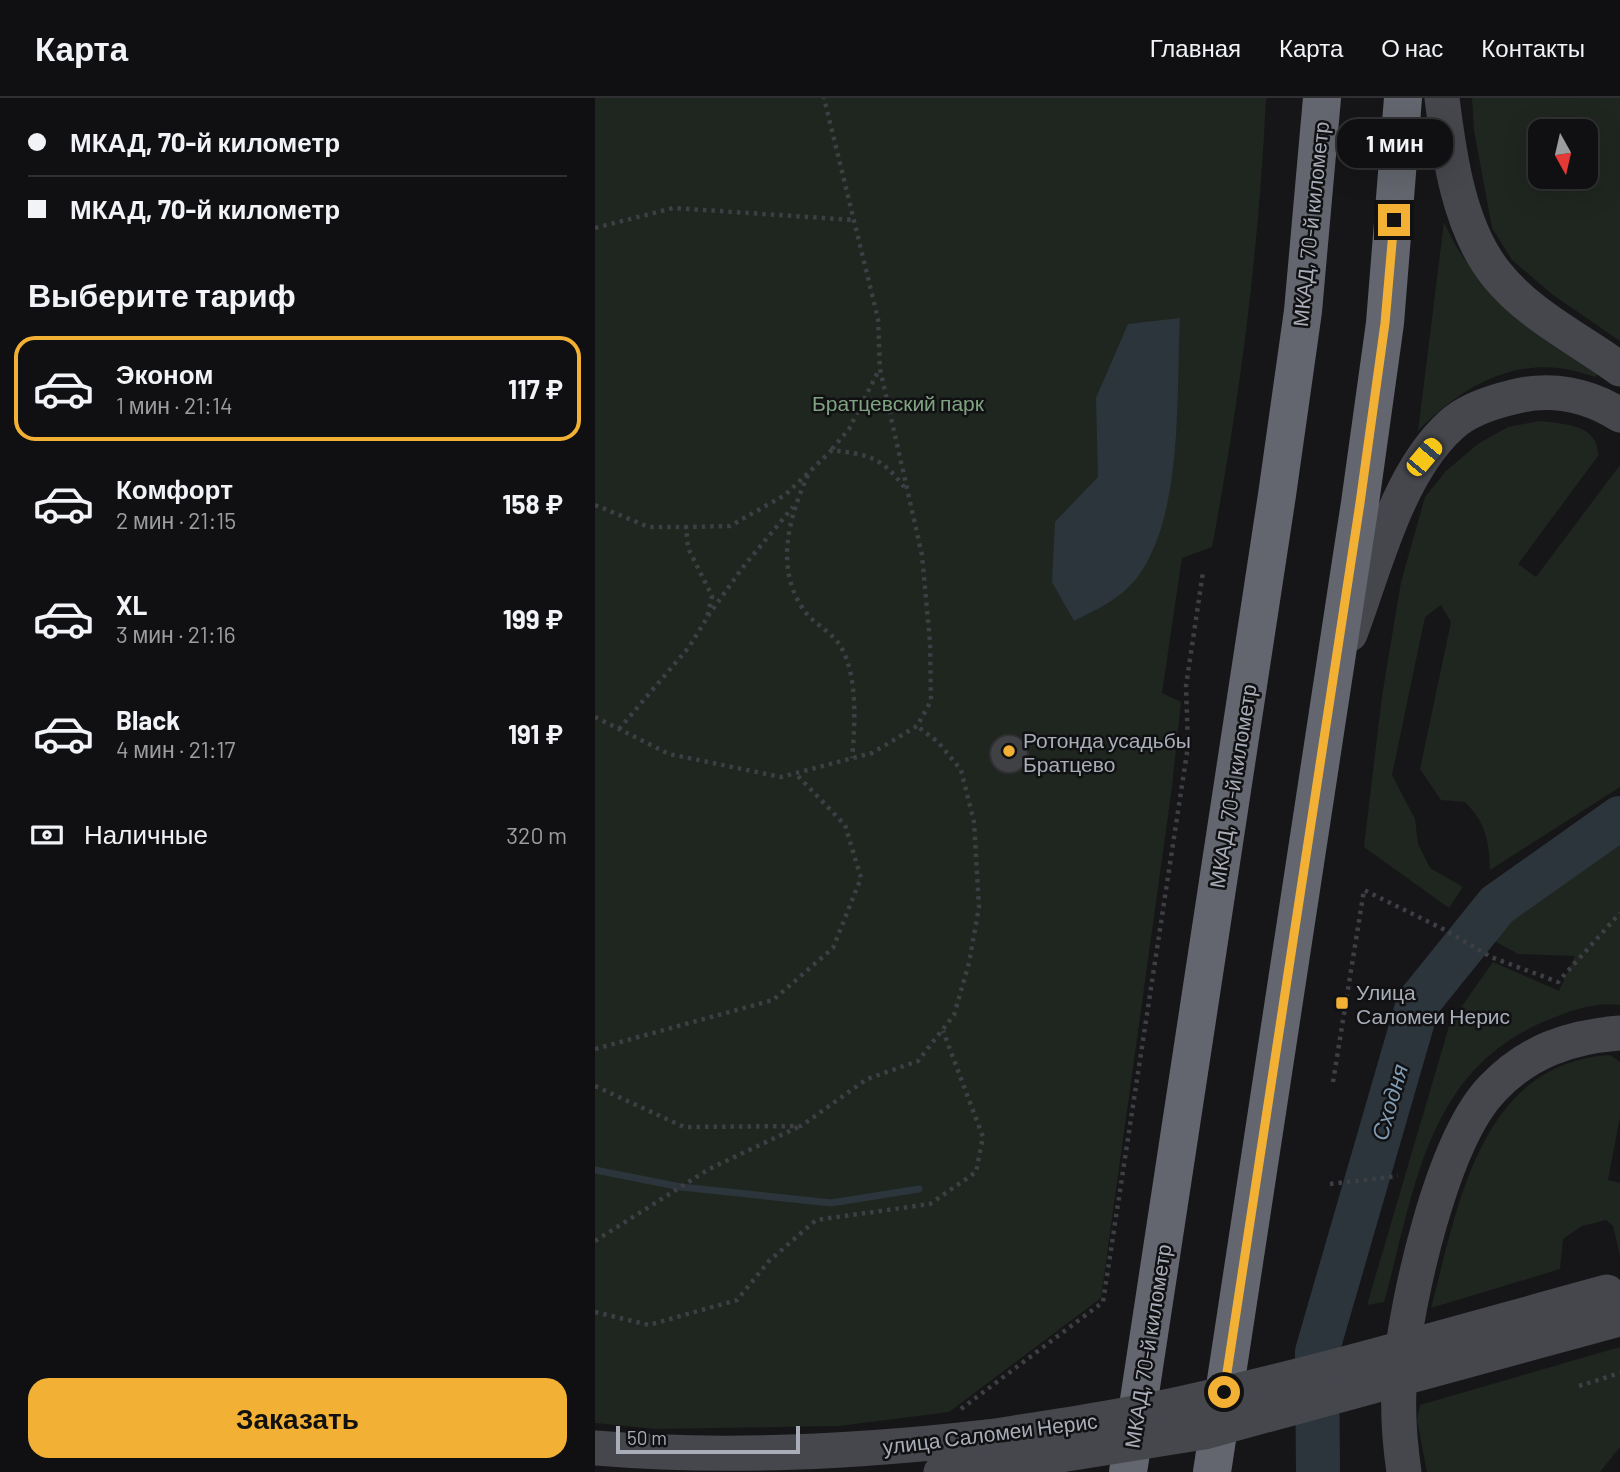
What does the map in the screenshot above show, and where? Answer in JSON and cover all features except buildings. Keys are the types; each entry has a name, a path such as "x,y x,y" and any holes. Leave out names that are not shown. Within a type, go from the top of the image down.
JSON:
{"highway":[{"name":"МКАД, 70-й километр","path":"1128,1472 1279,482 1303,311 1322,98"},
{"path":"1212,1472 1385,323 1402,98"}],"main road":[{"path":"1442,98 1463,203 1475,240 1497,275 1533,308 1620,369"},
{"path":"1332,684 1400,498 1424,457 1452,424 1490,403 1527,393 1564,393 1600,402 1620,415"},
{"path":"1404,1472 1398,1425 1400,1370 1413,1294 1433,1219 1456,1150 1472,1116 1490,1091 1534,1054 1567,1041 1620,1033"},
{"name":"улица Саломеи Нерис","path":"595,1448 753,1454 913,1446 990,1452 1204,1432 1616,1305"},
{"name":"улица Саломеи Нерис","path":"941,1472 990,1452"}],"path":[{"path":"595,717 670,754 781,777 872,753 917,726 931,701 930,642 922,555 880,369 878,320 824,98"},
{"path":"595,228 673,208 854,220"},
{"path":"595,505 649,527 730,526 785,495 832,450 849,429 880,369"},
{"path":"832,450 869,455 885,463 905,487"},
{"path":"809,473 793,507 786,543 788,576 806,612 841,647 854,691 852,758"},
{"path":"619,729 689,647 706,618 743,567 793,507"},
{"path":"687,527 688,548 712,596 706,618"},
{"path":"960,1410 1103,1302 1188,746 1186,686 1203,572"},
{"path":"595,1241 709,1170 801,1126 867,1079 918,1061 954,1015 969,963 979,907 974,821 961,770 938,742 917,726"},
{"path":"595,1049 773,1000 833,948 861,878 845,825 796,774"},
{"path":"1333,1082 1364,890 1443,929 1491,957 1558,982 1620,913"},
{"path":"595,1312 649,1325 737,1300 769,1261 815,1220 930,1203 976,1172 983,1137 942,1030"},
{"path":"595,1086 684,1127 801,1126"},
{"path":"1331,1184 1398,1176"},
{"path":"1579,1386 1620,1373"}],"green space":[{"name":"Братцевский парк","path":"595,98 1266,98 1253,268 1240,380 1222,491 1212,547 1182,558 1162,693 1181,702 1172,787 1101,1298 949,1412 839,1426 656,1429 595,1423"},
{"path":"1472,98 1620,98 1620,341 1553,295 1512,260 1492,228 1474,130"},
{"path":"1444,222 1472,270 1489,291 1529,327 1597,374 1596,377 1563,369 1538,367 1499,375 1448,404 1418,431"},
{"path":"1539,421 1569,425 1586,432 1593,437 1597,445 1598,456 1518,564 1536,577 1620,465 1620,787 1490,870 1487,841 1478,817 1465,802 1441,800 1420,769 1451,622 1441,605 1425,617 1392,775 1415,819 1418,844 1430,868 1463,887 1449,908 1364,847 1382,696 1401,582 1425,497 1446,471 1478,444 1508,427"},
{"path":"1620,842 1620,1005 1590,1006 1543,1022 1504,1044 1473,1072 1449,1104 1431,1140 1405,1219 1384,1302 1367,1305 1450,1023 1493,962 1559,991 1575,956 1518,954 1491,939 1517,913"},
{"path":"1610,1055 1620,1062 1620,1117 1608,1180 1620,1183 1620,1256 1613,1226 1606,1220 1582,1226 1563,1239 1560,1269 1431,1308 1465,1186 1482,1147 1503,1112 1531,1084 1566,1064"},
{"path":"1620,1347 1620,1447 1600,1472 1427,1472 1417,1420 1420,1405"}],"shaded area":[{"path":"1180,318 1175,454 1163,523 1152,553 1130,586 1107,603 1074,621 1052,582 1055,522 1098,477 1096,398 1128,324"}],"waterway":[{"name":"Сходня","path":"1318,1472 1317,1352 1418,1003 1497,905 1620,818"},
{"path":"595,1170 681,1187 831,1203 919,1189"}],"place":[{"name":"Ротонда усадьбы Братцево","path":"1009,751"},
{"name":"Улица Саломеи Нерис","path":"1342,1003"}],"route":[{"path":"1224,1392 1360,503 1385,323 1394,220"}]}
